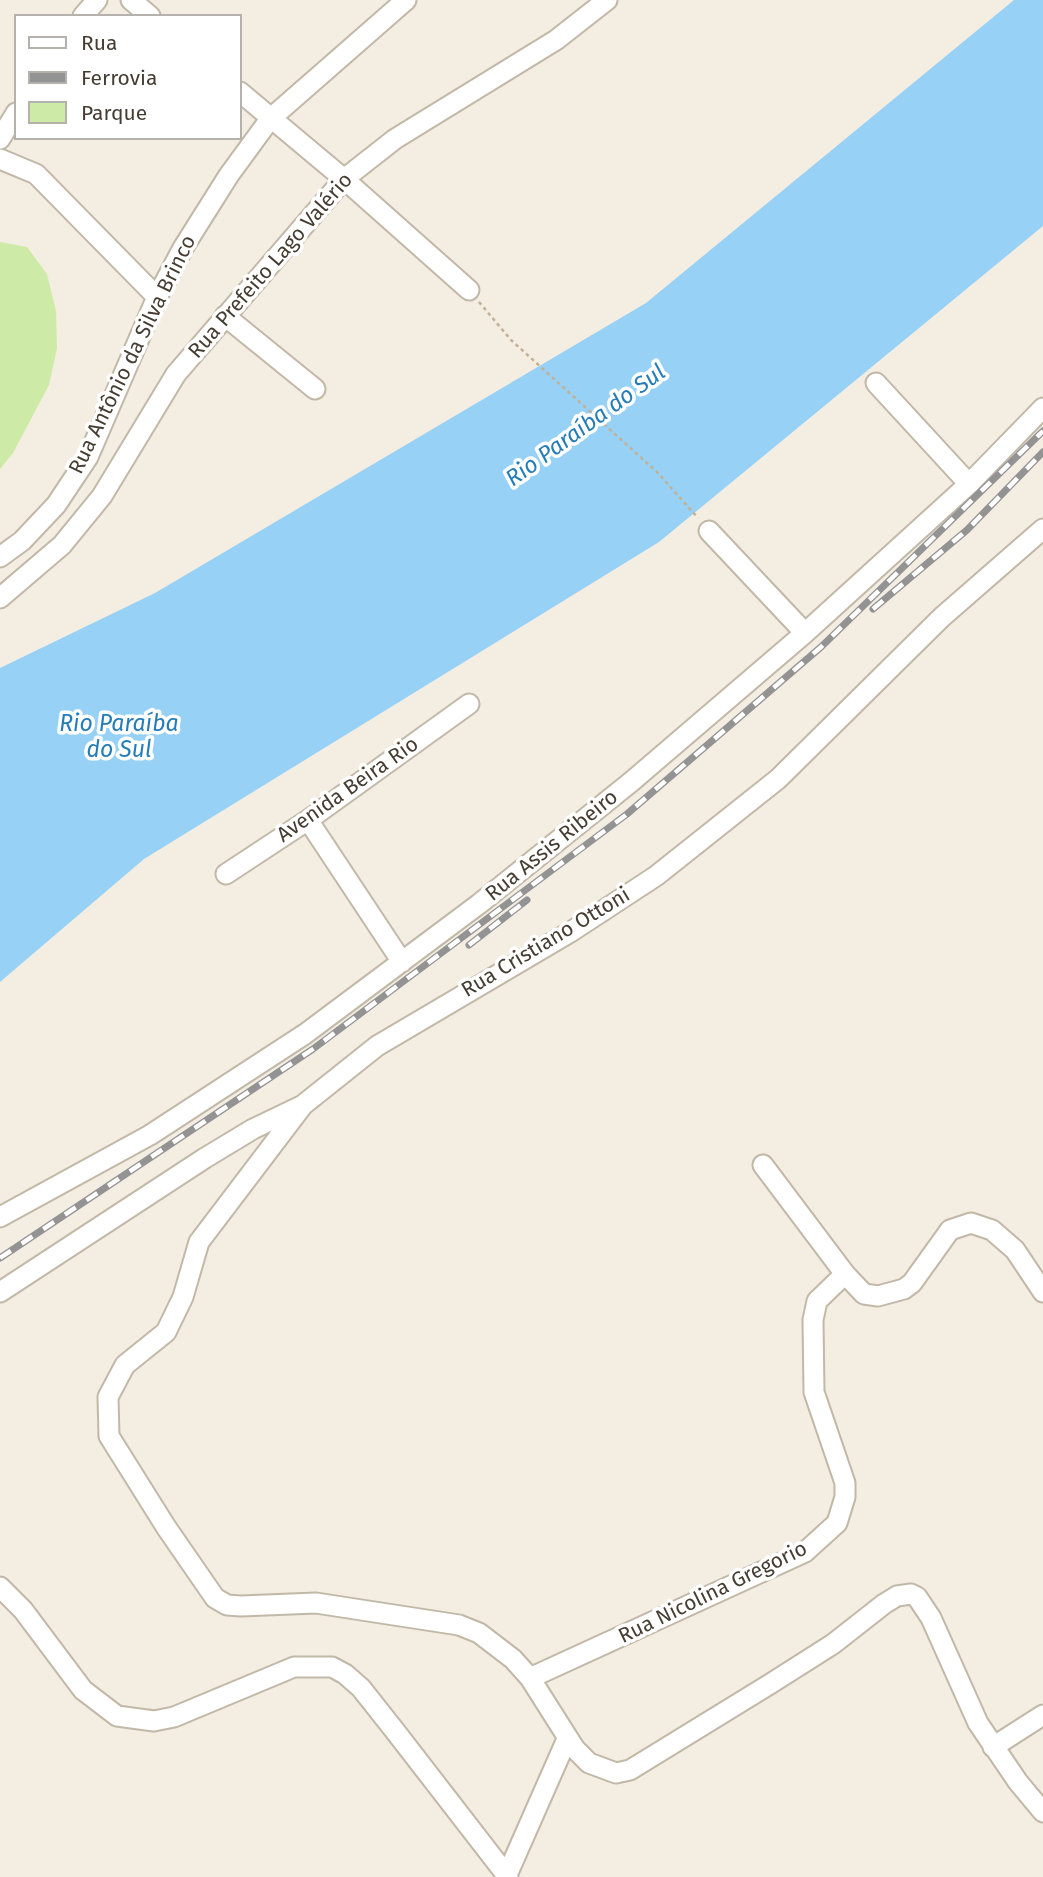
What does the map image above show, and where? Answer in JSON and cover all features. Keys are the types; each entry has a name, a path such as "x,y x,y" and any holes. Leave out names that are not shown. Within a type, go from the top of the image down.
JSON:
{"street":[{"path":"85,14 97,0"},
{"path":"131,0 148,14"},
{"name":"Rua Antônio da Silva Brinco","path":"0,556 22,541 56,505 88,457 158,297 183,248 222,186 270,119 406,0"},
{"name":"Rua Prefeito Lago Valério","path":"0,598 62,545 102,496 176,374 344,179 395,139 556,40 607,0"},
{"path":"242,94 344,179 469,290"},
{"path":"0,139 14,116"},
{"path":"0,159 36,174 158,297"},
{"path":"225,316 315,389"},
{"path":"876,383 969,484"},
{"name":"Rua Assis Ribeiro","path":"4,1216 150,1135 305,1034 402,962 631,782 805,633 969,484 1043,408"},
{"name":"Rua Cristiano Ottoni","path":"0,1292 205,1158 253,1129 303,1105 377,1046 572,931 656,876 778,779 942,617 1043,529"},
{"path":"709,531 805,633"},
{"name":"Avenida Beira Rio","path":"226,874 308,820 469,704"},
{"path":"308,820 402,962"},
{"path":"303,1105 200,1242 183,1297 166,1332 125,1365 113,1383 106,1414 109,1436 202,1581 220,1602 242,1606 316,1603 459,1625 489,1640 530,1678 567,1739 589,1763 609,1772 630,1770 833,1644 884,1604 897,1596 911,1594 917,1597 930,1618 978,1723 1043,1812"},
{"path":"763,1165 845,1274 864,1294 872,1296 904,1289 912,1283 950,1230 971,1223 992,1230 1015,1250 1043,1292"},
{"name":"Rua Nicolina Gregorio","path":"530,1678 805,1552 837,1522 845,1497 845,1483 818,1410 812,1367 813,1320 817,1301 845,1274"},
{"path":"0,1587 23,1610 83,1690 117,1716 154,1721 174,1717 294,1667 323,1666 345,1674 387,1720 508,1876 567,1739"},
{"path":"993,1746 1043,1715"}],"path":[{"path":"469,290 512,340 658,474 709,531"}],"green space":[{"path":"0,242 27,247 47,274 56,311 57,348 49,385 13,453 0,469"}],"water":[{"name":"Rio Paraíba do Sul","path":"1014,0 1043,0 1043,226 659,542 144,859 0,982 0,668 155,593 646,303"}],"railway":[{"path":"0,1258 313,1049 627,814 821,647 1043,431"},
{"path":"873,609 967,530 1043,452"},
{"path":"469,945 527,900"}]}
